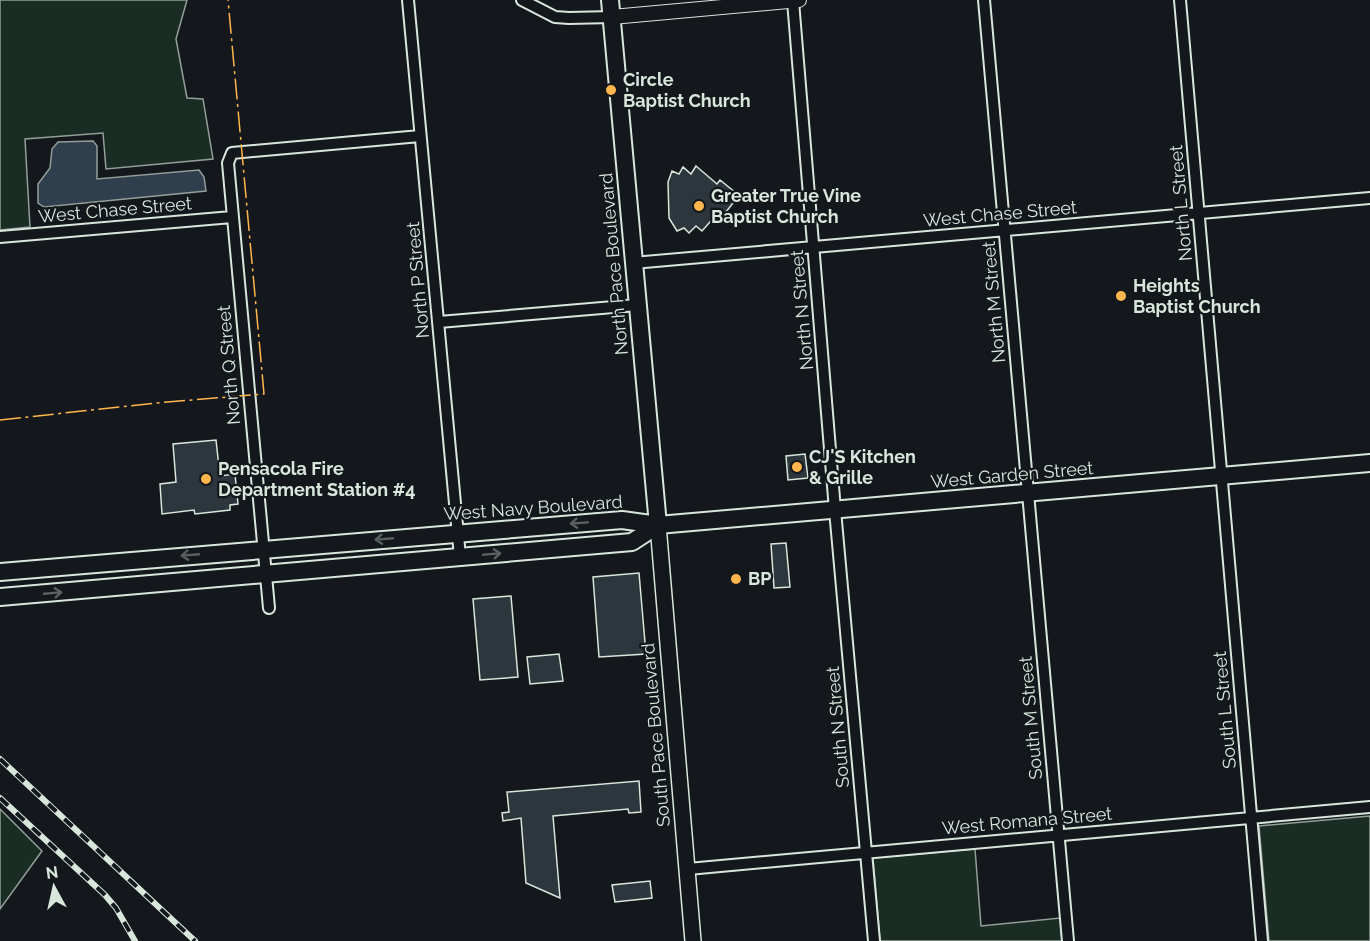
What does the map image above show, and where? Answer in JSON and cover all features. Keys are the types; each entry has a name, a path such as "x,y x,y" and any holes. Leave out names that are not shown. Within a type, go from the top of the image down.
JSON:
{"main road":[{"name":"North Pace Boulevard","path":"610,0 658,525"},
{"name":"West Garden Street","path":"658,525 1370,463"},
{"name":"West Navy Boulevard","path":"0,572 622,520 658,525"},
{"path":"0,597 632,542 658,525"},
{"name":"South Pace Boulevard","path":"658,525 693,941"}],"street":[{"name":"North P Street","path":"408,0 460,557"},
{"path":"522,0 555,17 569,18 612,17 799,0"},
{"name":"North M Street","path":"984,0 1028,493"},
{"name":"North L Street","path":"1180,0 1222,476"},
{"name":"North N Street","path":"793,1 835,510"},
{"name":"North Q Street","path":"268,608 228,163 232,153 420,136"},
{"name":"West Chase Street","path":"633,263 1370,198"},
{"name":"West Chase Street","path":"0,237 232,217"},
{"path":"438,322 637,305"},
{"name":"South L Street","path":"1222,476 1262,941"},
{"name":"South M Street","path":"1028,493 1068,941"},
{"name":"South N Street","path":"835,510 874,941"},
{"name":"West Romana Street","path":"688,869 1370,807"}],"green space":[{"path":"0,0 187,0 176,39 187,98 203,99 213,159 106,169 103,133 25,139 30,227 0,230"},
{"path":"0,809 42,851 0,909"},
{"path":"1370,816 1370,941 1269,941 1259,826"},
{"path":"975,849 981,926 1060,918 1062,941 880,941 873,858"}],"water":[{"path":"93,141 97,146 97,179 199,170 204,177 206,191 44,207 38,203 38,184 50,168 52,149 58,142"}],"building":[{"name":"Greater True Vine Baptist Church","path":"696,166 717,184 720,180 736,193 737,198 722,217 717,214 702,231 696,226 689,233 684,228 677,231 669,218 668,182 672,171 679,174 683,167 691,174"},
{"name":"Pensacola Fire Department Station #4","path":"216,440 220,476 235,474 238,504 230,505 230,510 195,514 194,510 162,514 160,484 176,482 173,444"},
{"name":"CJ'S Kitchen & Grille","path":"805,454 808,478 788,480 786,456"},
{"path":"786,543 790,587 774,588 771,544"},
{"path":"639,573 646,654 599,657 593,577"},
{"path":"511,596 518,677 480,680 473,599"},
{"path":"559,654 563,681 530,684 527,657"},
{"path":"639,781 641,812 629,813 628,809 553,816 560,898 526,883 521,818 503,821 502,813 509,812 507,792"},
{"path":"650,881 652,898 615,902 612,885"}],"railway":[{"path":"0,759 195,941"},
{"path":"0,798 105,895 116,908 135,941"}],"power":[{"path":"0,420 264,394 228,0"}],"place":[{"name":"Circle Baptist Church","path":"611,90"},
{"name":"Greater True Vine Baptist Church","path":"699,206"},
{"name":"Heights Baptist Church","path":"1121,296"},
{"name":"CJ'S Kitchen & Grille","path":"797,467"},
{"name":"Pensacola Fire Department Station #4","path":"206,479"},
{"name":"BP","path":"736,579"}]}
